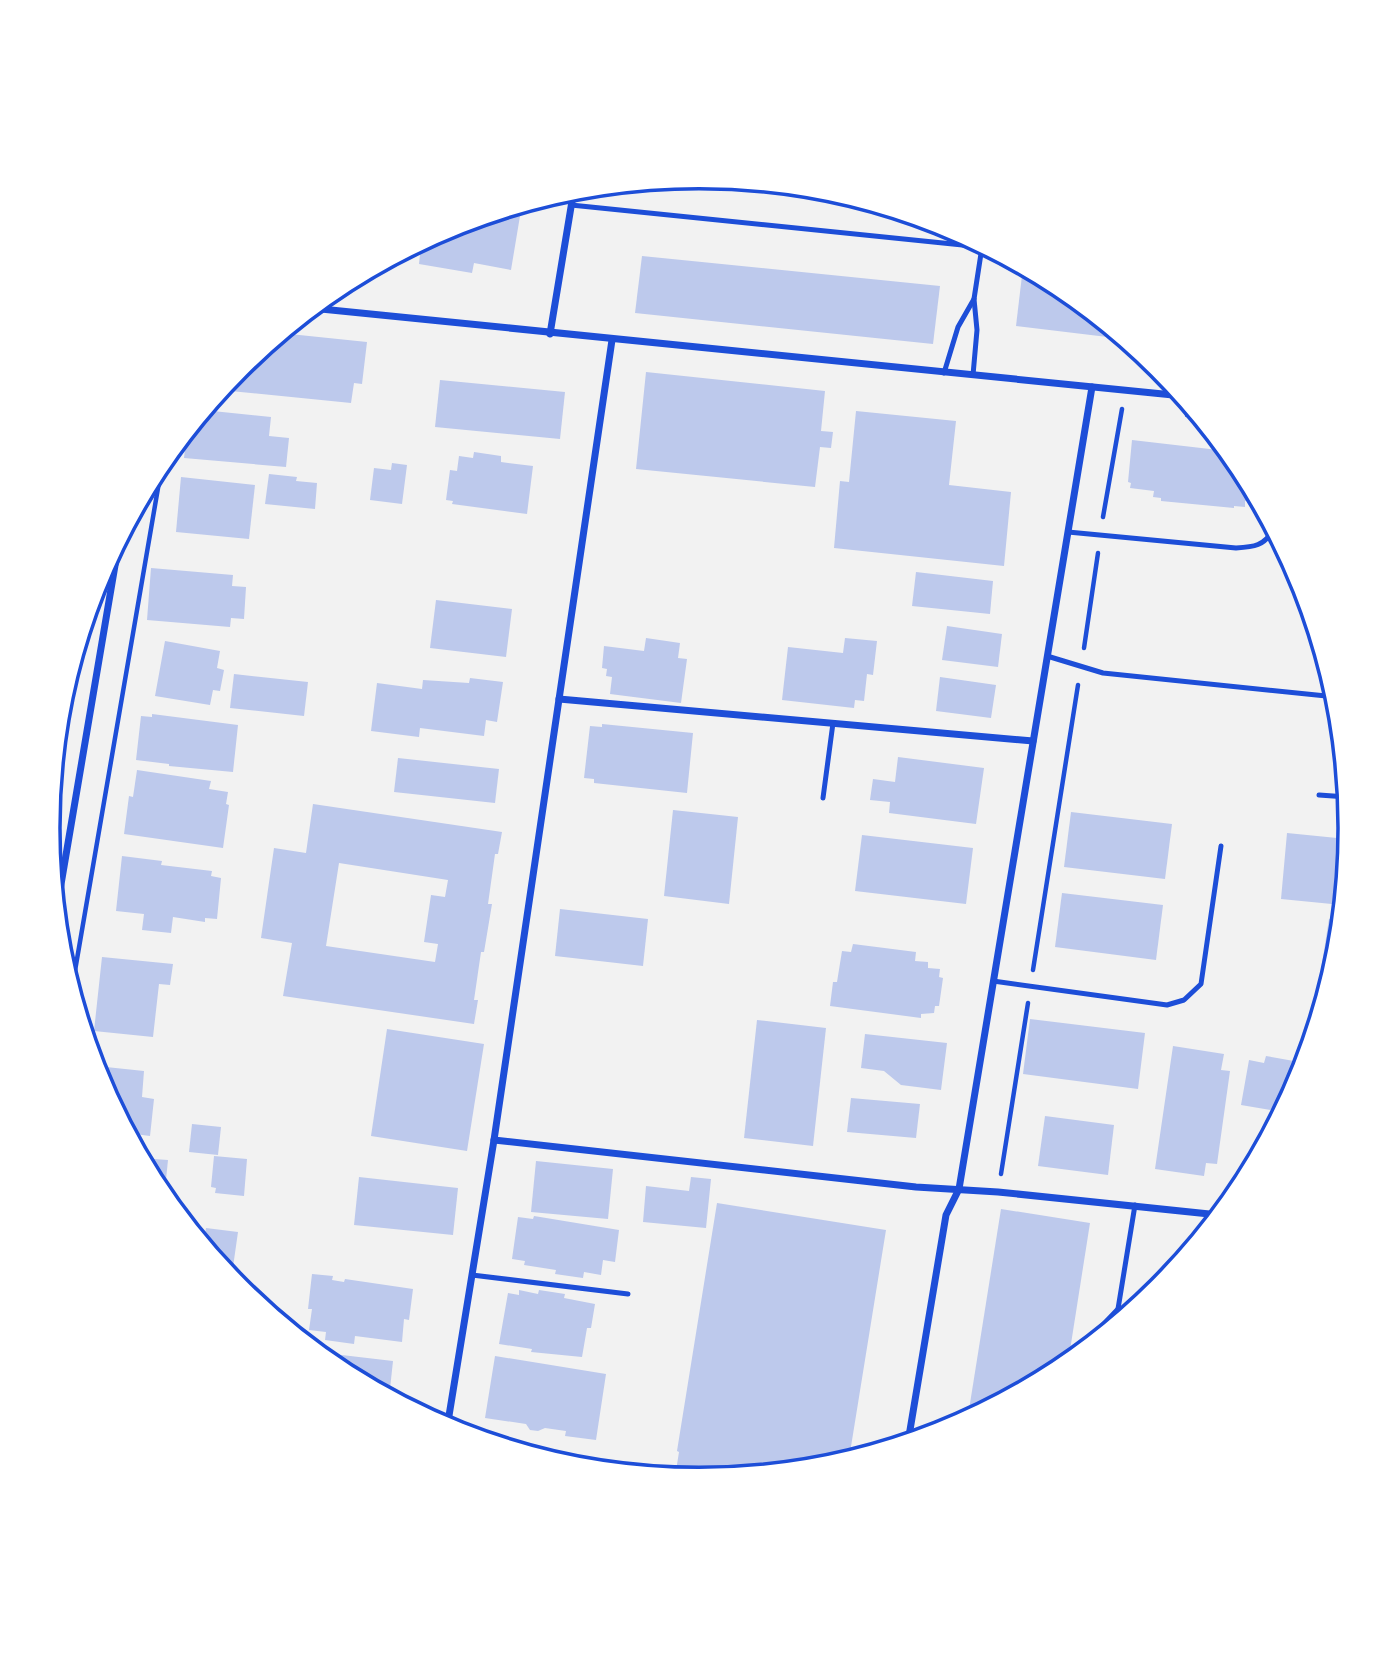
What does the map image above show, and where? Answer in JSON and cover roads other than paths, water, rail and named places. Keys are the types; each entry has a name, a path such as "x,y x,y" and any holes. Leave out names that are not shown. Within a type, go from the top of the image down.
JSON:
{"street":[{"path":"551,334 572,202"},
{"path":"326,310 1167,394"},
{"path":"449,1416 494,1140 612,340"},
{"path":"910,1431 946,1215 959,1189 1091,387"},
{"path":"62,879 115,568"},
{"path":"559,699 1033,741"},
{"path":"494,1140 1207,1214"}],"lane":[{"path":"571,205 958,244"},
{"path":"973,376 977,330 974,299 981,255"},
{"path":"944,373 958,327 974,299"},
{"path":"1068,532 1236,548 1254,547 1268,538"},
{"path":"1047,656 1103,673 1323,696"},
{"path":"823,798 833,723"},
{"path":"1319,794 1336,796"},
{"path":"993,981 1167,1005 1184,1000 1201,984 1221,846"},
{"path":"1118,1310 1135,1205"},
{"path":"472,1275 628,1294"}]}
